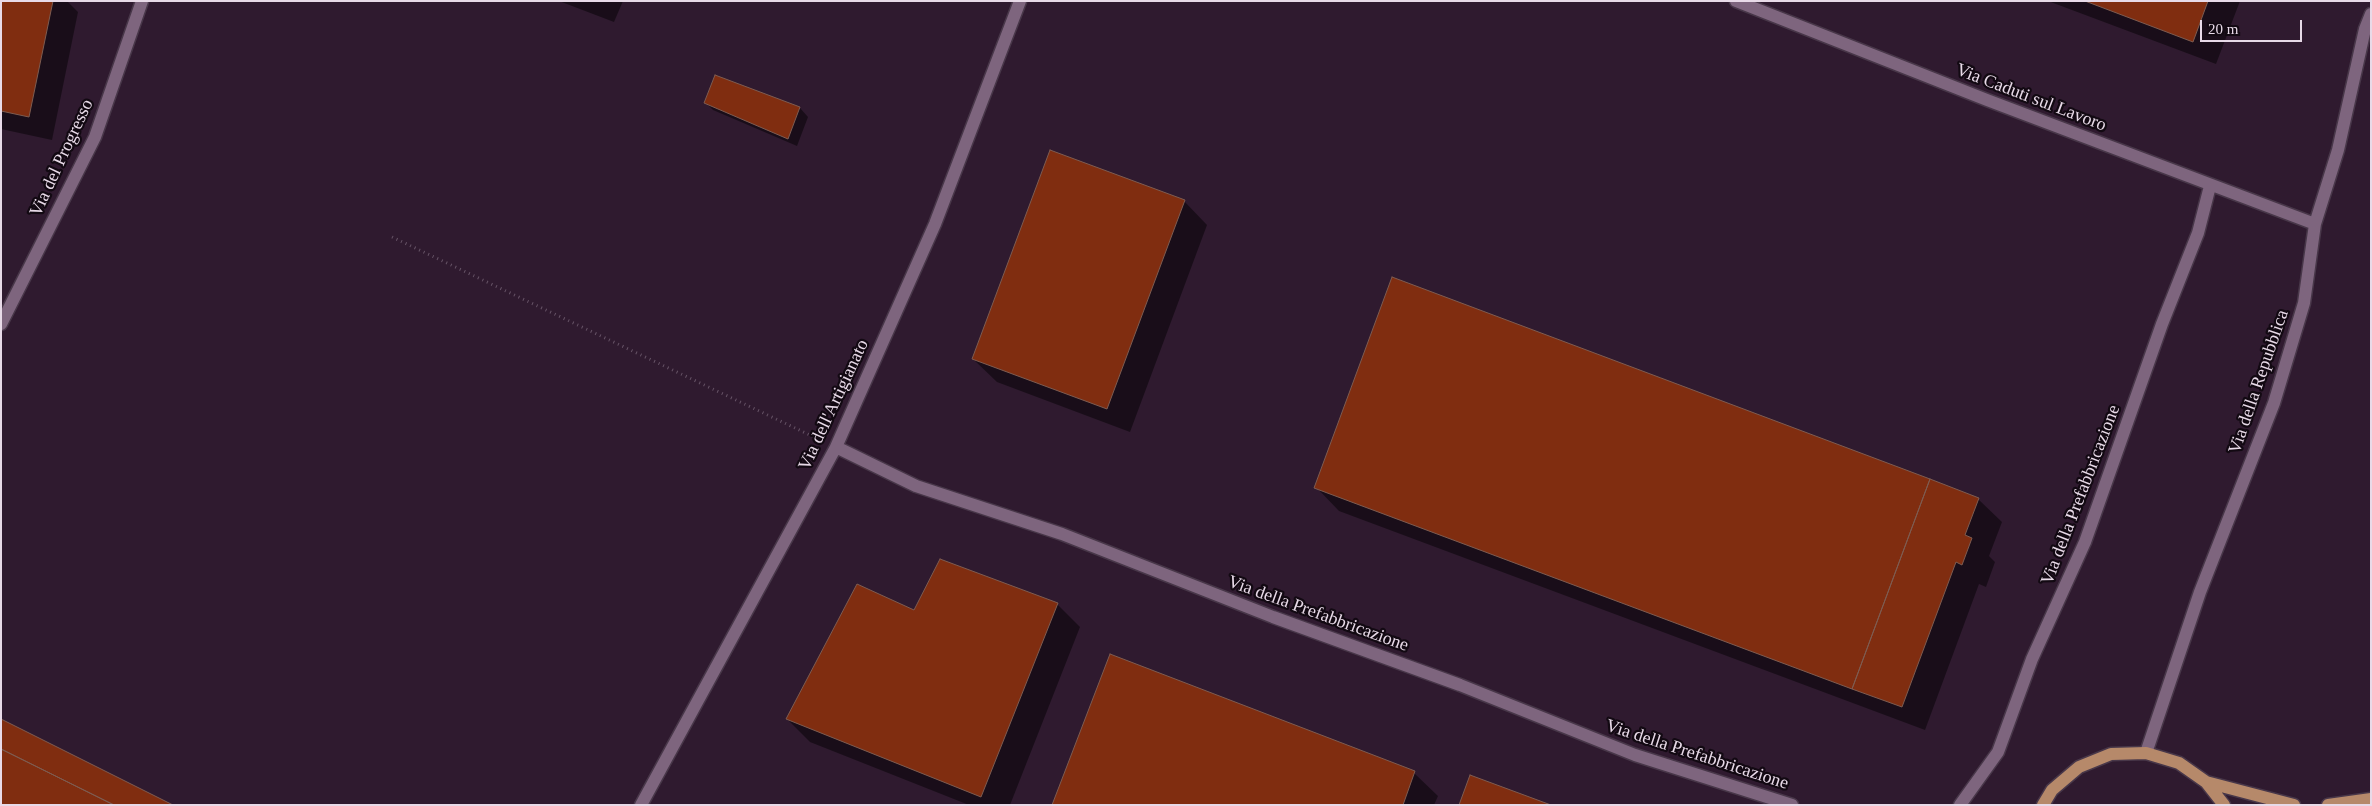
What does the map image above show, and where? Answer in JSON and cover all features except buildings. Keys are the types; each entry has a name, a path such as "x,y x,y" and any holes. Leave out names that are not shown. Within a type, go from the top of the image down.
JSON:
{"main road":[{"path":"2042,805 2052,790 2078,767 2111,754 2146,753 2179,763 2206,782 2224,805"},
{"path":"2206,782 2294,805"},
{"path":"2328,805 2371,800"}],"street":[{"name":"Via del Progresso","path":"1,324 95,137 142,1"},
{"name":"Via dell'Artigianato","path":"641,805 836,447 935,224 1020,1"},
{"name":"Via Caduti sul Lavoro","path":"1736,1 2210,186 2314,224"},
{"name":"Via della Repubblica","path":"2146,753 2200,592 2274,403 2304,303 2314,224 2338,150 2365,29 2371,14"},
{"name":"Via della Prefabbricazione","path":"1960,805 1998,752 2032,659 2085,542 2162,324 2198,233 2210,186"},
{"name":"Via della Prefabbricazione","path":"836,447 916,486 1062,534 1273,617 1460,685 1634,756 1792,805"}],"path":[{"path":"392,236 836,447"}]}
